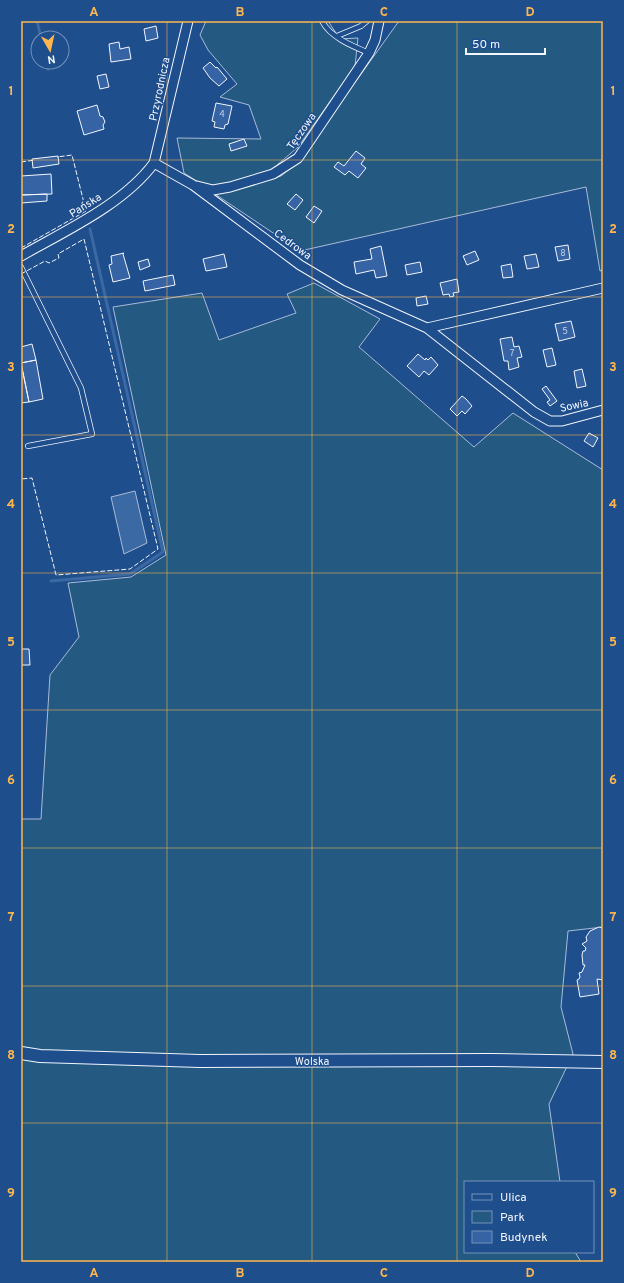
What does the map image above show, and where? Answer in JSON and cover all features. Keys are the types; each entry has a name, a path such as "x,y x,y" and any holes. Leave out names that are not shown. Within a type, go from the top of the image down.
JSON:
{"street":[{"name":"Przyrodnicza","path":"154,163 188,21"},
{"name":"Tęczowa","path":"193,185 213,190 230,187 273,174 298,158 368,52 375,40 379,21"},
{"name":"Cedrowa","path":"154,163 193,185 306,268 342,290 427,328 534,412 550,420"},
{"name":"Pańska","path":"21,256 106,206 145,176 154,163"},
{"path":"427,328 603,288"},
{"name":"Sowia","path":"550,420 562,421 603,410"},
{"name":"Wolska","path":"21,1053 40,1056 200,1061 491,1060 603,1062"}],"lane":[{"path":"322,21 325,28 351,46 368,52"},
{"path":"337,36 360,26 367,21"},
{"path":"21,267 81,388 92,434 28,446"}],"green space":[{"path":"206,21 328,21 340,39 358,38 355,66 298,147 262,178 212,188 200,183 184,173 177,138 261,139 249,105 220,97 237,84 208,50 200,35"},
{"path":"399,21 603,21 603,270 600,271 586,187 300,251 215,194 281,176 298,162"},
{"path":"314,283 380,319 359,347 474,447 513,413 603,470 603,927 568,931 561,1007 573,1054 549,1104 560,1181 464,1181 464,1253 576,1253 581,1262 21,1262 21,819 41,819 50,675 79,637 68,583 131,577 166,555 113,307 202,293 219,340 296,313 287,294"}],"shaded area":[{"path":"135,491 147,543 124,554 111,497"}],"building":[{"path":"156,26 158,38 146,41 144,29"},
{"path":"119,42 120,49 129,47 131,59 111,62 109,44"},
{"path":"210,62 216,68 217,67 227,79 219,86 210,78 203,68"},
{"path":"106,74 109,87 100,89 97,76"},
{"path":"216,103 232,106 228,124 225,125 224,129 214,127 215,122 212,121"},
{"path":"97,105 100,116 103,117 105,122 103,125 104,129 84,135 77,111"},
{"path":"244,139 247,146 231,151 229,144"},
{"path":"356,151 365,158 361,164 366,168 358,178 349,171 345,175 334,167 338,162 344,166"},
{"path":"58,156 59,164 33,168 32,159"},
{"path":"51,174 52,194 21,195 21,176"},
{"path":"47,194 47,201 21,203 21,195"},
{"path":"296,194 303,200 295,210 287,204"},
{"path":"314,206 322,211 314,223 306,217"},
{"path":"568,245 570,259 558,261 555,247"},
{"path":"381,246 387,276 376,278 374,270 356,274 354,262 372,259 370,249"},
{"path":"475,251 479,260 467,265 463,256"},
{"path":"124,253 123,254 130,278 113,282 109,265 112,264 111,256"},
{"path":"224,254 227,267 206,271 203,259"},
{"path":"536,254 539,267 527,269 524,256"},
{"path":"148,259 150,266 140,270 138,262"},
{"path":"420,262 422,272 407,275 405,265"},
{"path":"511,264 513,277 503,278 501,266"},
{"path":"173,275 175,285 145,291 143,281"},
{"path":"457,279 459,292 453,293 454,296 450,297 449,294 443,295 440,283"},
{"path":"426,296 428,304 417,306 416,298"},
{"path":"571,321 575,337 559,341 555,324"},
{"path":"512,337 514,347 519,346 522,357 517,358 519,367 509,370 508,361 504,361 500,339"},
{"path":"32,344 36,360 21,363 21,347"},
{"path":"552,348 556,365 547,367 543,350"},
{"path":"418,354 425,360 426,358 428,360 431,357 438,365 429,375 424,371 419,377 407,366"},
{"path":"36,360 43,399 29,402 21,363"},
{"path":"21,363 29,402 21,403"},
{"path":"582,369 586,386 577,388 574,371"},
{"path":"546,386 557,401 550,406 547,402 550,400 542,389"},
{"path":"462,396 472,406 465,414 462,411 457,416 450,409"},
{"path":"589,433 598,438 593,447 584,441"},
{"path":"21,649 29,649 30,665 21,665"},
{"path":"599,927 603,928 603,980 597,979 599,994 580,997 577,980 580,977 579,973 582,972 585,965 583,965 582,955 586,948 582,944 587,941 586,937 590,931"}],"waterway":[{"path":"37,21 39,30"},
{"path":"51,581 130,574 163,552 90,229"}],"fence":[{"path":"21,248 86,211 72,155 57,157"},
{"path":"21,162 35,160"},
{"path":"21,274 45,261 49,263 59,258 58,254 84,239 158,549 130,569 56,575 32,478 21,479"}]}
